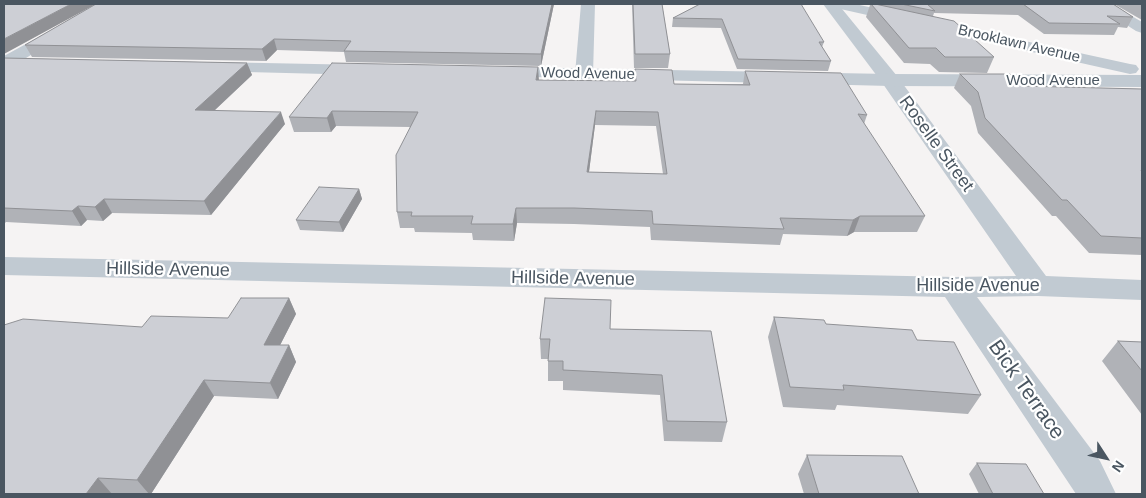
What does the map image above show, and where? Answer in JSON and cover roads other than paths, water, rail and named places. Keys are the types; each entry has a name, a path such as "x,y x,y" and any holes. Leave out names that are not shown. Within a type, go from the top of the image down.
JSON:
{"street":[{"path":"4,63 109,4"},
{"path":"584,74 588,4"},
{"name":"Roselle Street","path":"830,4 890,80 1038,286"},
{"name":"Brooklawn Avenue","path":"836,4 1142,72"},
{"path":"1101,4 1142,28"},
{"path":"4,63 35,64"},
{"path":"195,66 384,70"},
{"name":"Wood Avenue","path":"484,72 890,80 1142,81"},
{"name":"Hillside Avenue","path":"4,266 954,287 1038,286 1142,290"},
{"name":"Bick Terrace","path":"954,287 1086,474 1096,494"}]}
